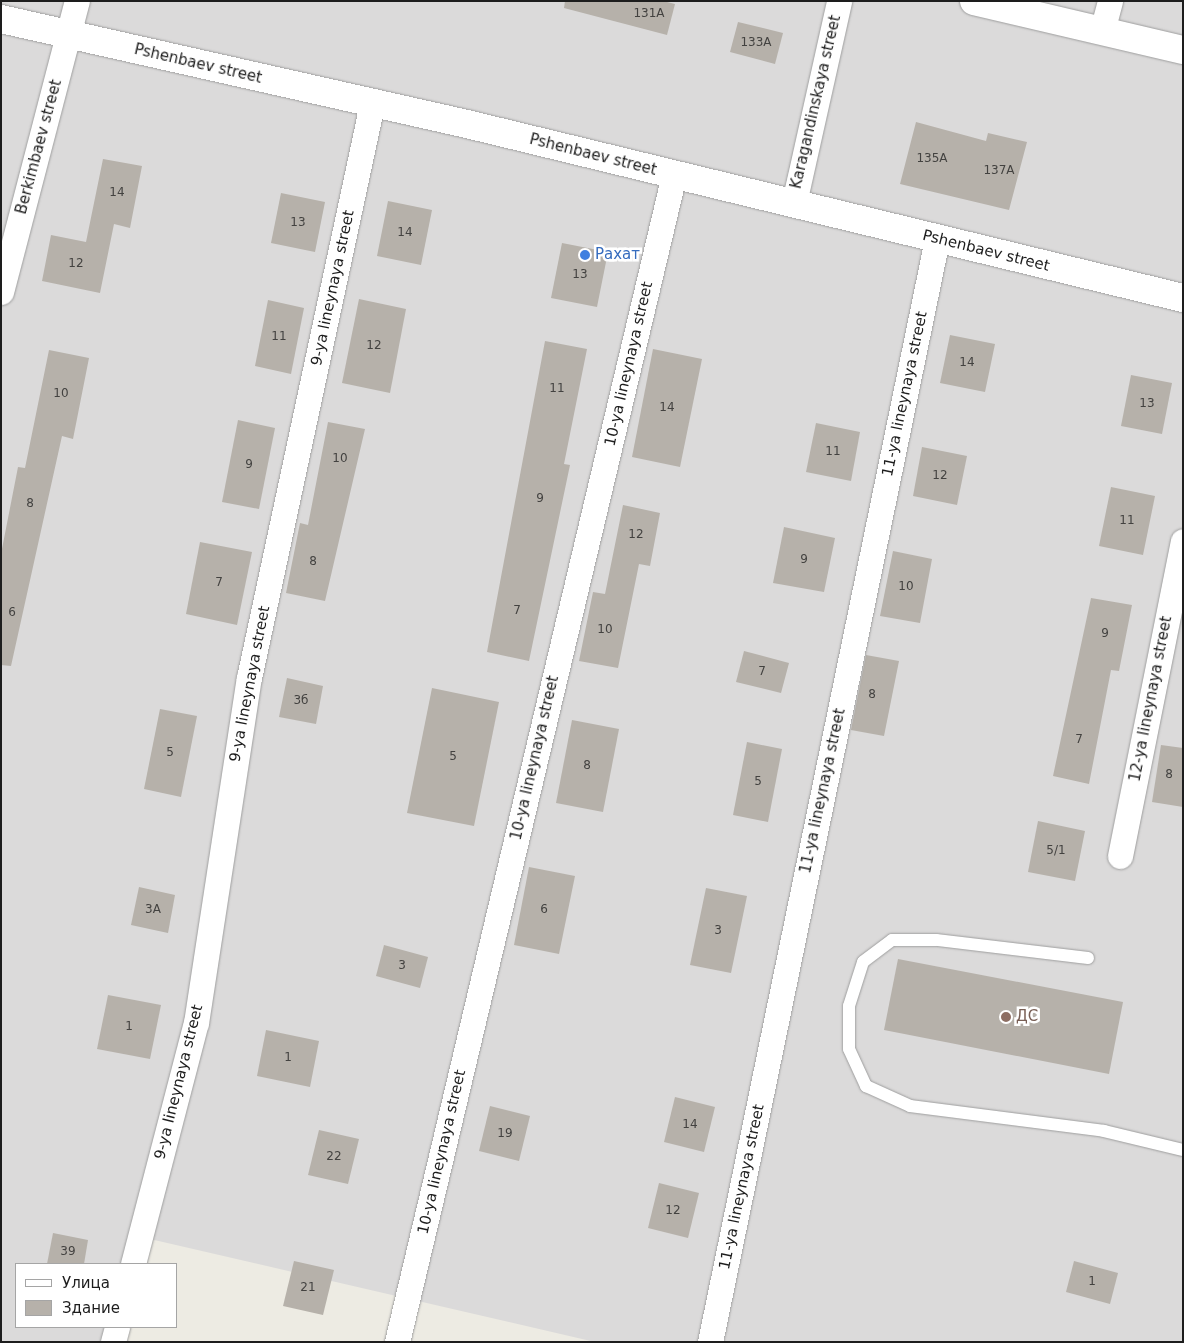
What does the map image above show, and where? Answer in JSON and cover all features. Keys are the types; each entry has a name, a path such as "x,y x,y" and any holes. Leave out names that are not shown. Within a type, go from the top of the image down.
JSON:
{"street":[{"name":"Berkimbaev street","path":"1,292 77,1"},
{"name":"Karagandinskaya street","path":"794,203 839,1"},
{"path":"974,1 1183,50"},
{"path":"1102,31 1110,1"},
{"name":"Pshenbaev street","path":"1,19 794,203 937,240 1183,298"},
{"name":"9-ya lineynaya street","path":"133,1263 196,1024 249,678 372,104"},
{"name":"10-ya lineynaya street","path":"397,1342 674,175"},
{"name":"11-ya lineynaya street","path":"710,1342 937,240"},
{"name":"12-ya lineynaya street","path":"1120,856 1183,542"},
{"path":"113,1342 117,1328"}],"lane":[{"path":"1088,958 936,940 892,940 863,962 849,1006 849,1049 866,1086 910,1106 1104,1131 1183,1150"}],"shaded area":[{"path":"1,1 1183,1 1183,1342 595,1342 137,1236 129,1263 15,1263 15,1328 111,1328 106,1342 1,1342"}],"building":[{"path":"565,1 663,1 675,4 667,35 564,8"},
{"path":"738,22 783,33 775,64 730,52"},
{"path":"916,122 986,141 988,133 1027,142 1009,210 900,184"},
{"path":"103,159 142,166 130,228 114,224 100,293 42,281 51,235 86,242"},
{"path":"281,193 325,202 315,252 271,243"},
{"path":"388,201 432,210 421,265 377,256"},
{"path":"562,243 608,252 597,307 551,298"},
{"path":"359,299 406,309 390,393 342,383"},
{"path":"268,300 304,308 291,374 255,366"},
{"path":"950,335 995,344 985,392 940,383"},
{"path":"545,341 587,349 564,464 570,465 529,661 487,652"},
{"path":"653,349 702,359 680,467 632,457"},
{"path":"49,350 89,358 73,439 62,436 11,666 1,665 1,554 18,467 25,468"},
{"path":"1131,375 1172,383 1162,434 1121,426"},
{"path":"238,420 275,428 259,509 222,502"},
{"path":"328,422 365,429 325,601 286,593 300,523 308,525"},
{"path":"816,423 860,432 851,481 806,472"},
{"path":"922,447 967,456 957,505 913,496"},
{"path":"1111,487 1155,496 1143,555 1099,546"},
{"path":"623,505 660,513 650,566 639,564 618,668 579,661 593,592 605,594"},
{"path":"784,527 835,538 824,592 773,583"},
{"path":"200,542 252,552 237,625 186,614"},
{"path":"893,551 932,559 920,623 880,616"},
{"path":"1091,598 1132,605 1119,671 1111,670 1089,784 1053,776"},
{"path":"744,651 789,663 781,693 736,682"},
{"path":"866,655 899,661 884,736 851,730"},
{"path":"287,678 323,686 316,724 279,717"},
{"path":"432,688 499,702 474,826 407,813"},
{"path":"160,709 197,716 181,797 144,789"},
{"path":"572,720 619,729 603,812 556,803"},
{"path":"747,742 782,749 768,822 733,815"},
{"path":"1161,745 1183,748 1183,807 1152,802"},
{"path":"1038,821 1085,831 1075,881 1028,872"},
{"path":"529,867 575,876 559,954 514,945"},
{"path":"139,887 175,895 168,933 131,925"},
{"path":"706,888 747,896 731,973 690,965"},
{"path":"384,945 428,957 420,988 376,976"},
{"path":"898,959 1123,1002 1109,1074 884,1030"},
{"path":"108,995 161,1005 150,1059 97,1049"},
{"path":"266,1030 319,1041 310,1087 257,1076"},
{"path":"675,1097 715,1107 704,1152 664,1142"},
{"path":"490,1106 530,1116 519,1161 479,1151"},
{"path":"319,1130 359,1139 348,1184 308,1175"},
{"path":"659,1183 699,1193 688,1238 648,1228"},
{"path":"53,1233 88,1240 84,1263 47,1263"},
{"path":"294,1261 334,1270 323,1315 283,1306"},
{"path":"1074,1261 1118,1273 1110,1304 1066,1292"}],"place":[{"name":"Рахат","path":"585,255"},
{"name":"ДС","path":"1006,1017"}]}
